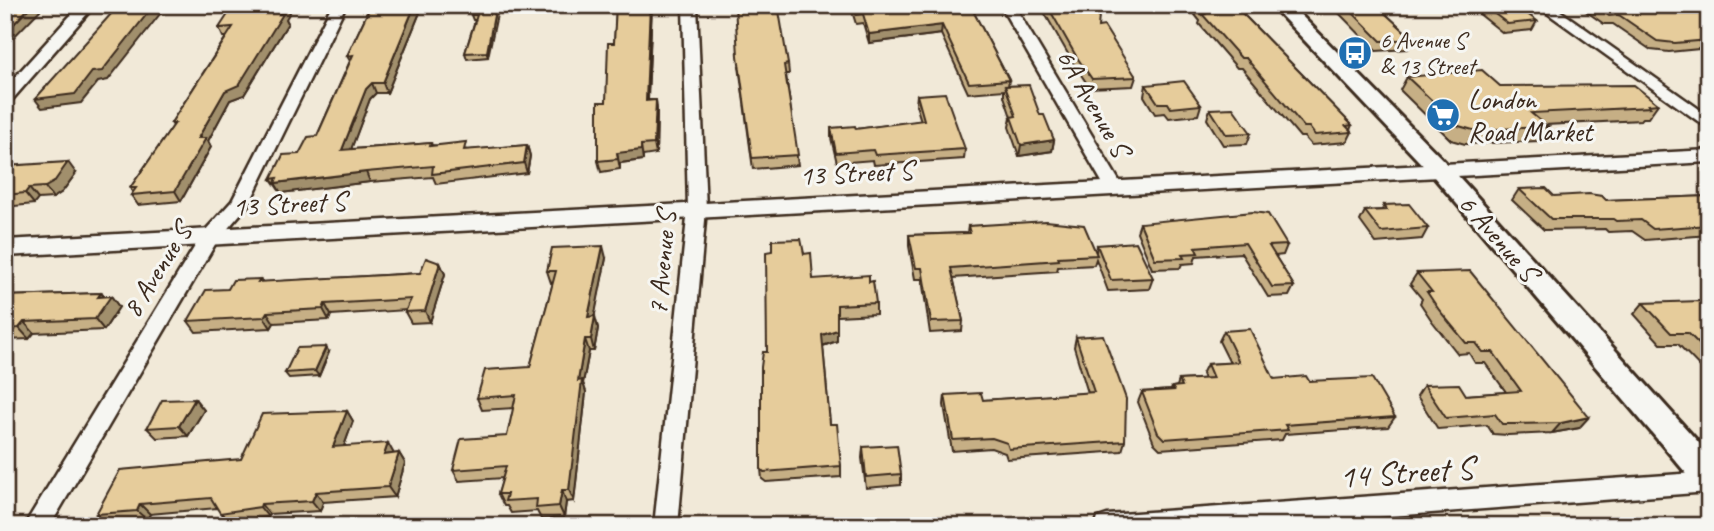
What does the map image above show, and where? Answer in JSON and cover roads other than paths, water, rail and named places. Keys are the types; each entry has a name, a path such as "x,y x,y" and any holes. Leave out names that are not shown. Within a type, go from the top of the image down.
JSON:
{"main road":[{"name":"6 Avenue S","path":"1280,5 1442,172 1709,480"}],"street":[{"path":"5,98 88,5"},
{"name":"8 Avenue S","path":"36,526 210,237 240,204 339,5"},
{"name":"7 Avenue S","path":"666,526 697,209 690,5"},
{"name":"6A Avenue S","path":"1007,5 1115,189"},
{"path":"1543,5 1709,124"},
{"name":"13 Street S","path":"5,248 1709,156"},
{"name":"14 Street S","path":"1107,526 1709,480"}],"place":[{"name":"6 Avenue S & 13 Street","path":"1355,53"},
{"name":"London Road Market","path":"1443,115"}]}
